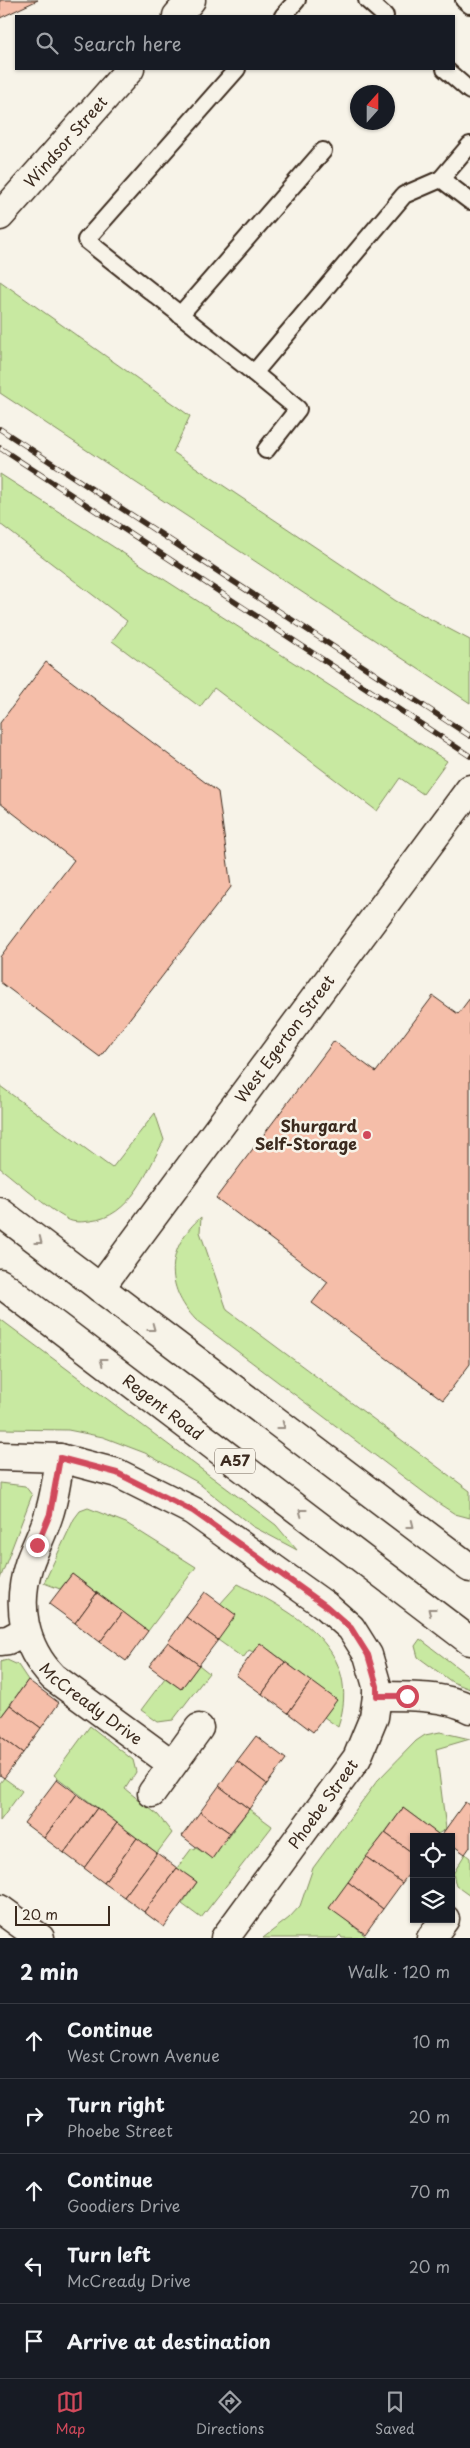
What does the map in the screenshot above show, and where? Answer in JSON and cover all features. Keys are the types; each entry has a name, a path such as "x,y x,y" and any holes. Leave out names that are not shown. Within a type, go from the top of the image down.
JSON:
{"main road":[{"path":"178,15 191,0"},
{"name":"Windsor Street","path":"0,216 129,70"},
{"name":"West Egerton Street","path":"100,1288 470,789"},
{"path":"0,1212 470,1568"},
{"name":"Regent Road","path":"0,1283 470,1641"},
{"name":"Phoebe Street","path":"0,1456 60,1458 117,1473 193,1511 326,1606 351,1628 368,1655 377,1686 377,1696 374,1717 357,1758 225,1938"},
{"name":"McCready Drive","path":"60,1458 50,1514 24,1582 22,1615 25,1631 34,1653 53,1677 172,1764"},
{"path":"0,1641 8,1640 25,1631"},
{"path":"377,1696 435,1700 463,1705 470,1709"},
{"path":"152,1793 198,1728"},
{"path":"0,1909 40,1938"},
{"path":"431,1938 442,1923"}],"lane":[{"path":"284,15 298,0"},
{"path":"367,0 384,15"},
{"path":"464,0 470,6"},
{"path":"236,70 86,240 298,409 266,450"},
{"path":"446,70 470,91"},
{"path":"254,373 404,195 441,179 470,145"},
{"path":"180,315 323,151"},
{"path":"441,179 470,201"}],"green space":[{"path":"0,281 190,416 173,452 396,601 470,640 470,703 0,393"},
{"path":"0,474 447,761 423,794 400,778 377,811 214,688 200,707 112,641 127,621 0,524"},
{"path":"0,1086 112,1168 155,1113 164,1140 144,1178 127,1202 104,1218 78,1222 69,1220 41,1202 0,1168"},
{"path":"201,1217 200,1232 227,1310 470,1491 470,1518 455,1514 438,1503 196,1320 178,1294 174,1281 173,1267 181,1241 189,1229"},
{"path":"0,1319 276,1525 297,1550 252,1526 197,1482 145,1453 103,1437 68,1430 0,1429"},
{"path":"0,1483 25,1486 32,1495 0,1579"},
{"path":"88,1508 126,1523 196,1567 148,1631 72,1574 60,1589 44,1583 74,1519 80,1511"},
{"path":"238,1584 282,1608 302,1622 320,1638 333,1656 342,1676 344,1700 338,1727 324,1717 336,1700 260,1643 253,1652 249,1650 243,1658 218,1640 220,1604"},
{"path":"420,1639 470,1677 470,1689 452,1682 418,1657 415,1646"},
{"path":"7,1660 18,1665 28,1680 0,1718 0,1662"},
{"path":"199,1665 209,1673 173,1720 158,1722 141,1710 165,1678 181,1689"},
{"path":"90,1726 133,1760 136,1772 125,1789 158,1815 172,1833 157,1853 54,1775"},
{"path":"440,1732 470,1739 436,1749 446,1829 437,1833 403,1808 330,1907 368,1938 342,1938 340,1935 337,1938 263,1938 289,1918 300,1906 313,1868 377,1781 416,1741 425,1735"},
{"path":"4,1778 22,1791 0,1821 0,1783"},
{"path":"249,1809 272,1826 201,1918 182,1904 197,1882 177,1868 192,1848 195,1850 196,1848 212,1858"},
{"path":"465,1854 470,1858 470,1896 456,1886 455,1871"}],"building":[{"path":"0,0 38,0 0,18"},
{"path":"46,662 218,792 231,887 100,1057 0,982 0,957 74,860 0,803 0,723"},
{"name":"Shurgard Self-Storage","path":"433,996 458,1014 470,998 470,1364 443,1400 312,1303 328,1282 216,1198 334,1041 376,1072"},
{"path":"72,1574 97,1593 75,1623 49,1604"},
{"path":"205,1592 236,1615 218,1640 186,1617"},
{"path":"97,1593 123,1612 100,1642 75,1623"},
{"path":"123,1612 148,1631 126,1661 100,1642"},
{"path":"186,1617 218,1640 199,1665 168,1642"},
{"path":"168,1642 199,1665 181,1689 149,1666"},
{"path":"260,1643 285,1662 262,1694 236,1675"},
{"path":"285,1662 311,1681 288,1713 262,1694"},
{"path":"28,1680 59,1703 41,1728 10,1705"},
{"path":"311,1681 337,1700 313,1732 288,1713"},
{"path":"10,1705 41,1728 23,1753 0,1736 0,1718"},
{"path":"0,1736 23,1753 4,1778 0,1775"},
{"path":"256,1736 286,1759 267,1784 237,1761"},
{"path":"237,1761 267,1784 249,1809 219,1786"},
{"path":"57,1779 77,1794 44,1838 24,1823"},
{"path":"219,1786 249,1809 230,1833 200,1812"},
{"path":"77,1794 97,1808 64,1853 44,1838"},
{"path":"465,1802 470,1806 470,1847 465,1854 455,1847 455,1833 443,1833"},
{"path":"97,1808 117,1823 84,1868 64,1853"},
{"path":"403,1808 437,1833 410,1833 410,1851 385,1833"},
{"path":"200,1812 230,1833 212,1859 182,1836"},
{"path":"117,1823 137,1838 104,1883 84,1868"},
{"path":"385,1833 410,1851 410,1872 402,1883 366,1857"},
{"path":"137,1838 157,1853 124,1897 104,1883"},
{"path":"157,1853 177,1868 144,1912 124,1897"},
{"path":"366,1857 402,1883 383,1909 348,1882"},
{"path":"177,1868 197,1882 164,1927 144,1912"},
{"path":"348,1882 383,1909 365,1934 329,1908"}],"railway":[{"path":"0,429 470,736"},
{"path":"0,448 470,756"}],"place":[{"name":"Shurgard Self-Storage","path":"367,1135"}],"route":[{"path":"37,1545 50,1514 60,1458 117,1473 193,1511 326,1606 351,1628 368,1655 377,1686 377,1696 407,1696"}]}
